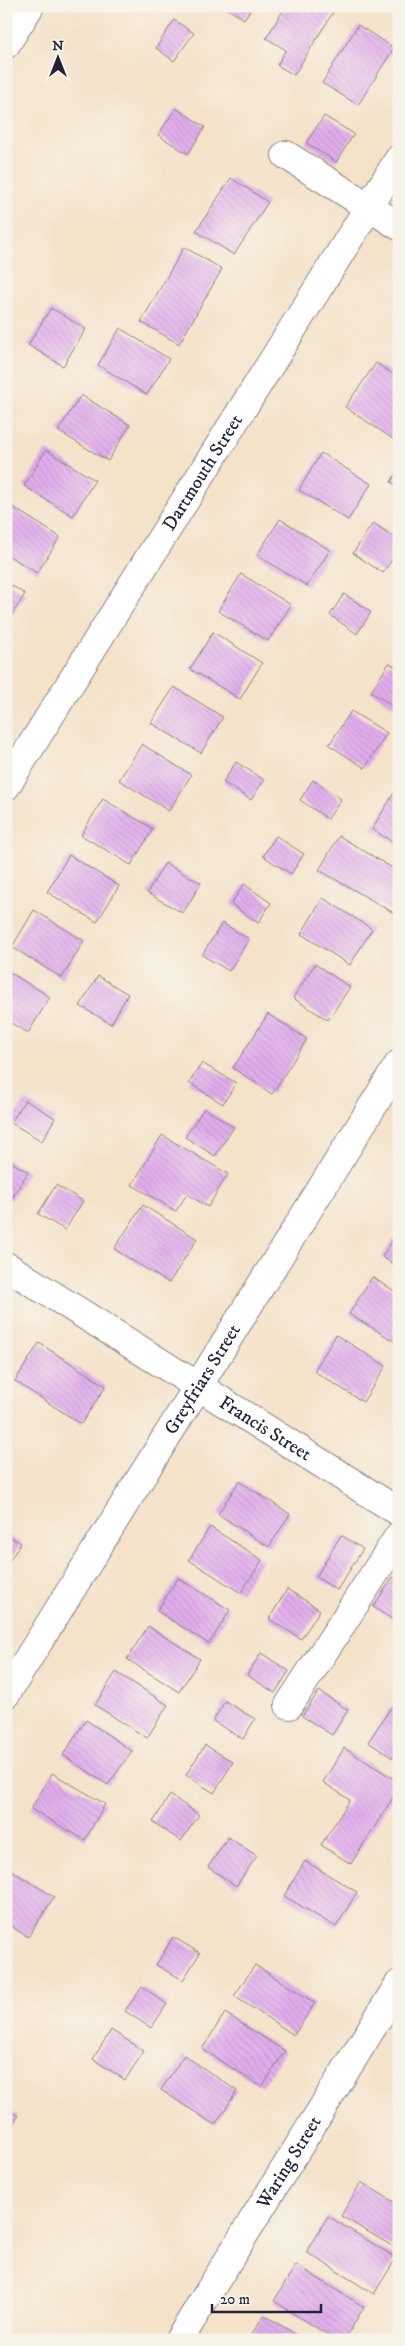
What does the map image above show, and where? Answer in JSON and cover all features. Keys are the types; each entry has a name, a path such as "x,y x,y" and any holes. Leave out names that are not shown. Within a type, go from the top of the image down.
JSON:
{"main road":[{"path":"6,44 30,6"},
{"path":"286,155 399,226"},
{"name":"Dartmouth Street","path":"6,786 399,159"},
{"name":"Greyfriars Street","path":"6,1694 399,1064"},
{"name":"Francis Street","path":"6,1266 399,1512"},
{"path":"289,1705 399,1536"},
{"name":"Waring Street","path":"179,2340 399,1984"}],"building":[{"path":"223,6 253,6 244,19"},
{"path":"286,6 337,6 294,75 277,65 286,50 266,38"},
{"path":"174,20 194,33 174,61 156,48"},
{"path":"358,25 394,48 358,105 322,83"},
{"path":"176,108 205,127 188,154 158,135"},
{"path":"324,116 354,134 336,162 306,143"},
{"path":"231,178 268,202 234,255 196,231"},
{"path":"184,247 222,269 179,344 141,322"},
{"path":"51,308 86,329 63,366 28,345"},
{"path":"120,328 169,359 147,395 98,365"},
{"path":"376,363 399,378 399,436 396,441 345,407"},
{"path":"81,395 130,425 108,461 58,431"},
{"path":"46,450 95,480 73,516 24,486"},
{"path":"321,453 371,484 348,520 299,490"},
{"path":"399,468 399,486 391,482"},
{"path":"11,506 60,537 37,573 6,554 6,513"},
{"path":"280,519 330,550 307,586 257,555"},
{"path":"373,523 399,540 399,549 383,573 353,553"},
{"path":"241,574 291,605 268,641 218,611"},
{"path":"6,582 25,594 6,624"},
{"path":"344,594 371,612 357,634 330,615"},
{"path":"213,632 262,663 240,699 190,669"},
{"path":"389,663 399,669 399,710 371,692"},
{"path":"174,687 223,717 201,753 151,723"},
{"path":"351,711 387,733 365,768 329,745"},
{"path":"142,744 191,775 169,811 119,780"},
{"path":"236,762 264,780 251,800 223,782"},
{"path":"313,780 341,799 328,819 300,800"},
{"path":"394,793 399,796 399,846 372,829"},
{"path":"103,799 153,829 131,865 81,835"},
{"path":"276,836 304,854 291,874 263,856"},
{"path":"339,836 399,872 399,905 394,913 319,870"},
{"path":"69,855 119,886 97,922 47,892"},
{"path":"165,863 201,883 183,913 147,893"},
{"path":"244,884 271,903 258,923 231,904"},
{"path":"323,898 372,929 350,965 301,934"},
{"path":"34,910 84,941 62,978 12,947"},
{"path":"222,923 249,939 229,971 202,955"},
{"path":"315,964 350,987 328,1020 293,998"},
{"path":"6,970 50,997 28,1033 6,1020"},
{"path":"98,976 128,994 111,1024 80,1006"},
{"path":"268,1014 307,1039 272,1094 233,1068"},
{"path":"6,1052 12,1056 6,1065"},
{"path":"202,1063 236,1083 223,1104 189,1083"},
{"path":"25,1100 55,1118 42,1141 11,1123"},
{"path":"204,1108 234,1127 215,1156 185,1137"},
{"path":"162,1135 228,1174 208,1207 187,1194 176,1211 132,1185"},
{"path":"6,1159 28,1172 11,1200 6,1197"},
{"path":"56,1185 83,1201 65,1230 38,1214"},
{"path":"143,1205 197,1239 169,1283 114,1249"},
{"path":"399,1230 399,1268 382,1257"},
{"path":"372,1277 399,1294 399,1344 349,1314"},
{"path":"336,1335 386,1366 363,1402 314,1371"},
{"path":"39,1343 106,1386 81,1424 15,1381"},
{"path":"239,1481 290,1514 269,1547 218,1514"},
{"path":"210,1527 262,1560 241,1593 189,1560"},
{"path":"6,1534 21,1543 6,1566"},
{"path":"341,1535 363,1549 337,1590 316,1577"},
{"path":"393,1577 399,1581 398,1623 373,1607"},
{"path":"178,1578 230,1610 209,1644 157,1611"},
{"path":"287,1589 320,1610 301,1639 269,1619"},
{"path":"148,1626 200,1659 179,1692 127,1659"},
{"path":"261,1653 289,1671 275,1693 247,1675"},
{"path":"116,1672 168,1705 147,1738 95,1705"},
{"path":"319,1691 348,1710 332,1735 302,1716"},
{"path":"225,1701 255,1719 243,1739 213,1721"},
{"path":"392,1706 399,1711 399,1762 368,1742"},
{"path":"86,1720 132,1751 108,1785 63,1755"},
{"path":"205,1745 233,1762 214,1793 186,1775"},
{"path":"344,1748 399,1782 399,1788 351,1864 321,1845 350,1800 323,1782"},
{"path":"52,1773 105,1804 85,1840 31,1809"},
{"path":"170,1795 199,1815 181,1841 153,1822"},
{"path":"228,1837 257,1856 236,1886 208,1867"},
{"path":"305,1861 357,1892 336,1927 284,1896"},
{"path":"6,1867 54,1897 28,1937 6,1923"},
{"path":"173,1937 200,1953 183,1980 156,1965"},
{"path":"255,1965 315,2003 294,2035 234,1996"},
{"path":"142,1987 167,2004 151,2028 125,2011"},
{"path":"225,2013 285,2051 262,2087 202,2049"},
{"path":"111,2030 144,2051 125,2080 93,2059"},
{"path":"184,2055 237,2091 215,2125 161,2090"},
{"path":"6,2109 18,2116 6,2134"},
{"path":"361,2182 399,2205 399,2250 341,2216"},
{"path":"328,2216 396,2258 374,2294 306,2252"},
{"path":"296,2265 364,2307 344,2340 336,2340 274,2301"},
{"path":"264,2315 305,2340 248,2340"}]}
